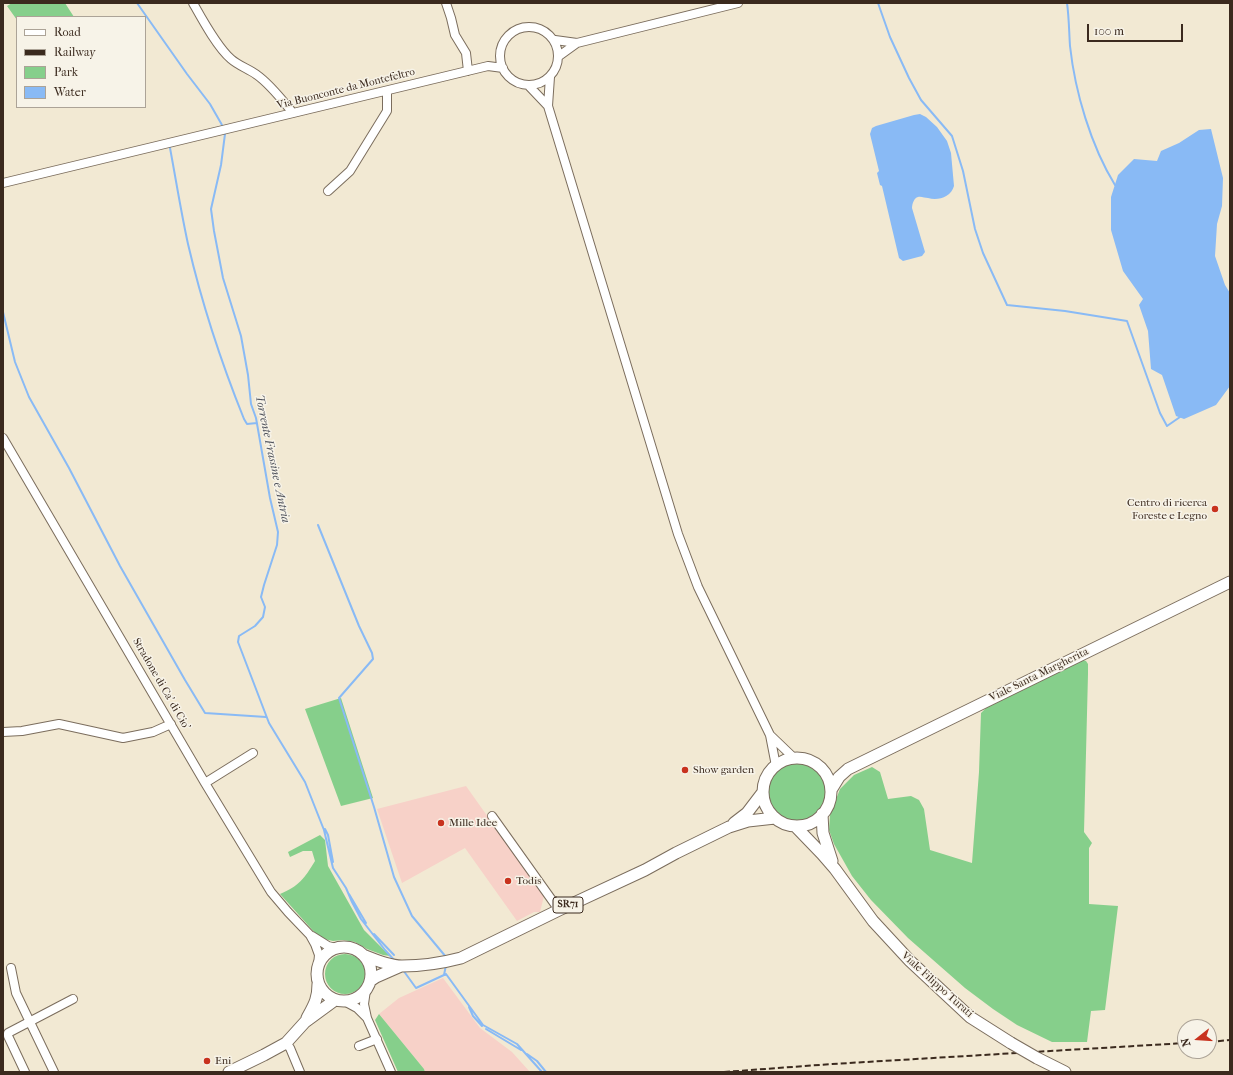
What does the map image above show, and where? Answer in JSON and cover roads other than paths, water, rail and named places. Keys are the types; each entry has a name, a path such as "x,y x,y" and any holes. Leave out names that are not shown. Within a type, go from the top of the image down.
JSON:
{"main road":[{"name":"Viale Santa Margherita","path":"831,790 838,777 848,769 1230,582"},
{"path":"776,766 794,758 808,760 821,768 828,779 831,790 829,804 822,814 810,823 795,826"},
{"name":"SR71","path":"729,827 747,813 763,792 766,777 776,766"},
{"name":"Viale Santa Margherita","path":"821,768 832,771 848,769"},
{"path":"763,792 767,807 775,818"},
{"name":"Viale Filippo Turati","path":"822,814 824,838 835,869"},
{"name":"SR71","path":"305,1022 341,1001 354,1000 361,996 376,977 401,966 444,962 461,958 645,870 729,827 748,821 775,818 785,824 795,826"},
{"name":"Viale Filippo Turati","path":"795,826 818,848 873,921 910,961 970,1016 1037,1058 1065,1072"},
{"path":"318,966 322,958 328,952 336,948"},
{"name":"SR71","path":"336,948 351,948 358,951 363,956 401,966"},
{"path":"363,956 369,963 371,972 368,986"},
{"name":"SR71","path":"229,1072 264,1055 286,1042 305,1022 316,1002 318,994 318,966"},
{"path":"318,984 328,997 341,1001"}],"street":[{"path":"193,3 217,43 230,59 256,74 267,83 293,113"},
{"path":"446,3 455,35 466,53 468,71"},
{"path":"559,56 578,43 738,3"},
{"path":"528,26 539,27 548,32 555,40 559,56 556,68 550,77 539,84 529,86 519,84 510,78 503,68 500,53 503,43 509,34 517,29 528,26"},
{"path":"555,40 578,43"},
{"path":"488,66 500,57"},
{"path":"488,66 503,68"},
{"name":"Via Buonconte da Montefeltro","path":"3,183 488,66"},
{"path":"550,77 548,106 678,534 698,587 770,735 776,766"},
{"path":"529,86 548,106"},
{"path":"328,191 350,171 387,111 386,91"},
{"name":"Stradone di Ca' di Cio'","path":"3,438 256,872 288,912 310,935"},
{"path":"3,732 22,731 59,724 123,738 154,732 171,724"},
{"path":"770,735 794,758"},
{"path":"205,783 253,753"},
{"path":"492,816 559,910"},
{"path":"310,935 317,940 336,948"},
{"path":"310,935 319,955 318,966"},
{"path":"11,968 16,993 54,1072"},
{"path":"368,986 364,1004 367,1018 391,1072"},
{"path":"25,1072 6,1038 8,1034 29,1021 73,999"},
{"path":"341,1001 357,1008 367,1018"},
{"path":"359,1046 377,1039"},
{"path":"286,1042 300,1072"}],"water":[{"path":"920,114 926,117 937,127 947,141 951,153 954,186 950,193 944,197 932,199 919,197 914,200 912,208 925,252 922,256 903,261 899,258 882,186 880,185 877,173 879,171 870,134 872,128 876,126"},
{"path":"1211,129 1223,178 1222,206 1217,224 1215,256 1225,285 1230,293 1230,386 1216,405 1184,419 1176,416 1162,375 1151,369 1148,331 1139,305 1143,299 1123,271 1111,230 1111,197 1118,175 1134,159 1157,161 1161,151 1179,143 1199,130"}],"waterway":[{"name":"Torrente Frassine e Antria","path":"137,3 210,104 222,125"},
{"path":"878,3 890,37 921,100 952,136 963,171 975,229 983,253 1007,305 1065,311 1127,321 1160,413 1167,426 1180,417"},
{"path":"1067,3 1072,64 1080,100 1092,136 1106,170 1115,185"},
{"name":"Torrente Frassine e Antria","path":"225,134 221,165 211,209 223,278 241,336 248,375 251,404 256,418 270,498 278,532 277,545 261,597 265,607 263,617 255,626 239,636 238,642 269,723 305,782 324,830 333,868 346,888 361,919 395,961"},
{"path":"170,148 188,244 199,289 244,419 247,424 257,423"},
{"path":"3,312 15,362 29,397 69,468 120,566 205,713 266,717"},
{"path":"318,525 359,626 372,653 373,659 339,698 374,807 394,877 412,916 446,957"},
{"name":"Torrente Frassine e Antria","path":"325,829 328,835 333,862"},
{"name":"Torrente Frassine e Antria","path":"349,894 366,923"},
{"name":"Torrente Frassine e Antria","path":"374,934 394,955"},
{"path":"444,975 446,965"},
{"name":"Torrente Frassine e Antria","path":"403,970 416,988 444,975"},
{"name":"Torrente Frassine e Antria","path":"445,975 446,974 483,1025 517,1044 542,1072"},
{"name":"Torrente Frassine e Antria","path":"469,1007 473,1016 482,1026"},
{"name":"Torrente Frassine e Antria","path":"486,1029 521,1050"},
{"name":"Torrente Frassine e Antria","path":"527,1054 537,1061 546,1072"}],"railway":[{"path":"1217,1041 1230,1040"},
{"path":"724,1072 1177,1043"}],"place":[{"name":"Centro di ricerca Foreste e Legno","path":"1215,509"},
{"name":"Show garden","path":"685,770"},
{"name":"Mille Idee","path":"441,823"},
{"name":"Todis","path":"508,881"},
{"name":"Eni","path":"207,1061"}]}
